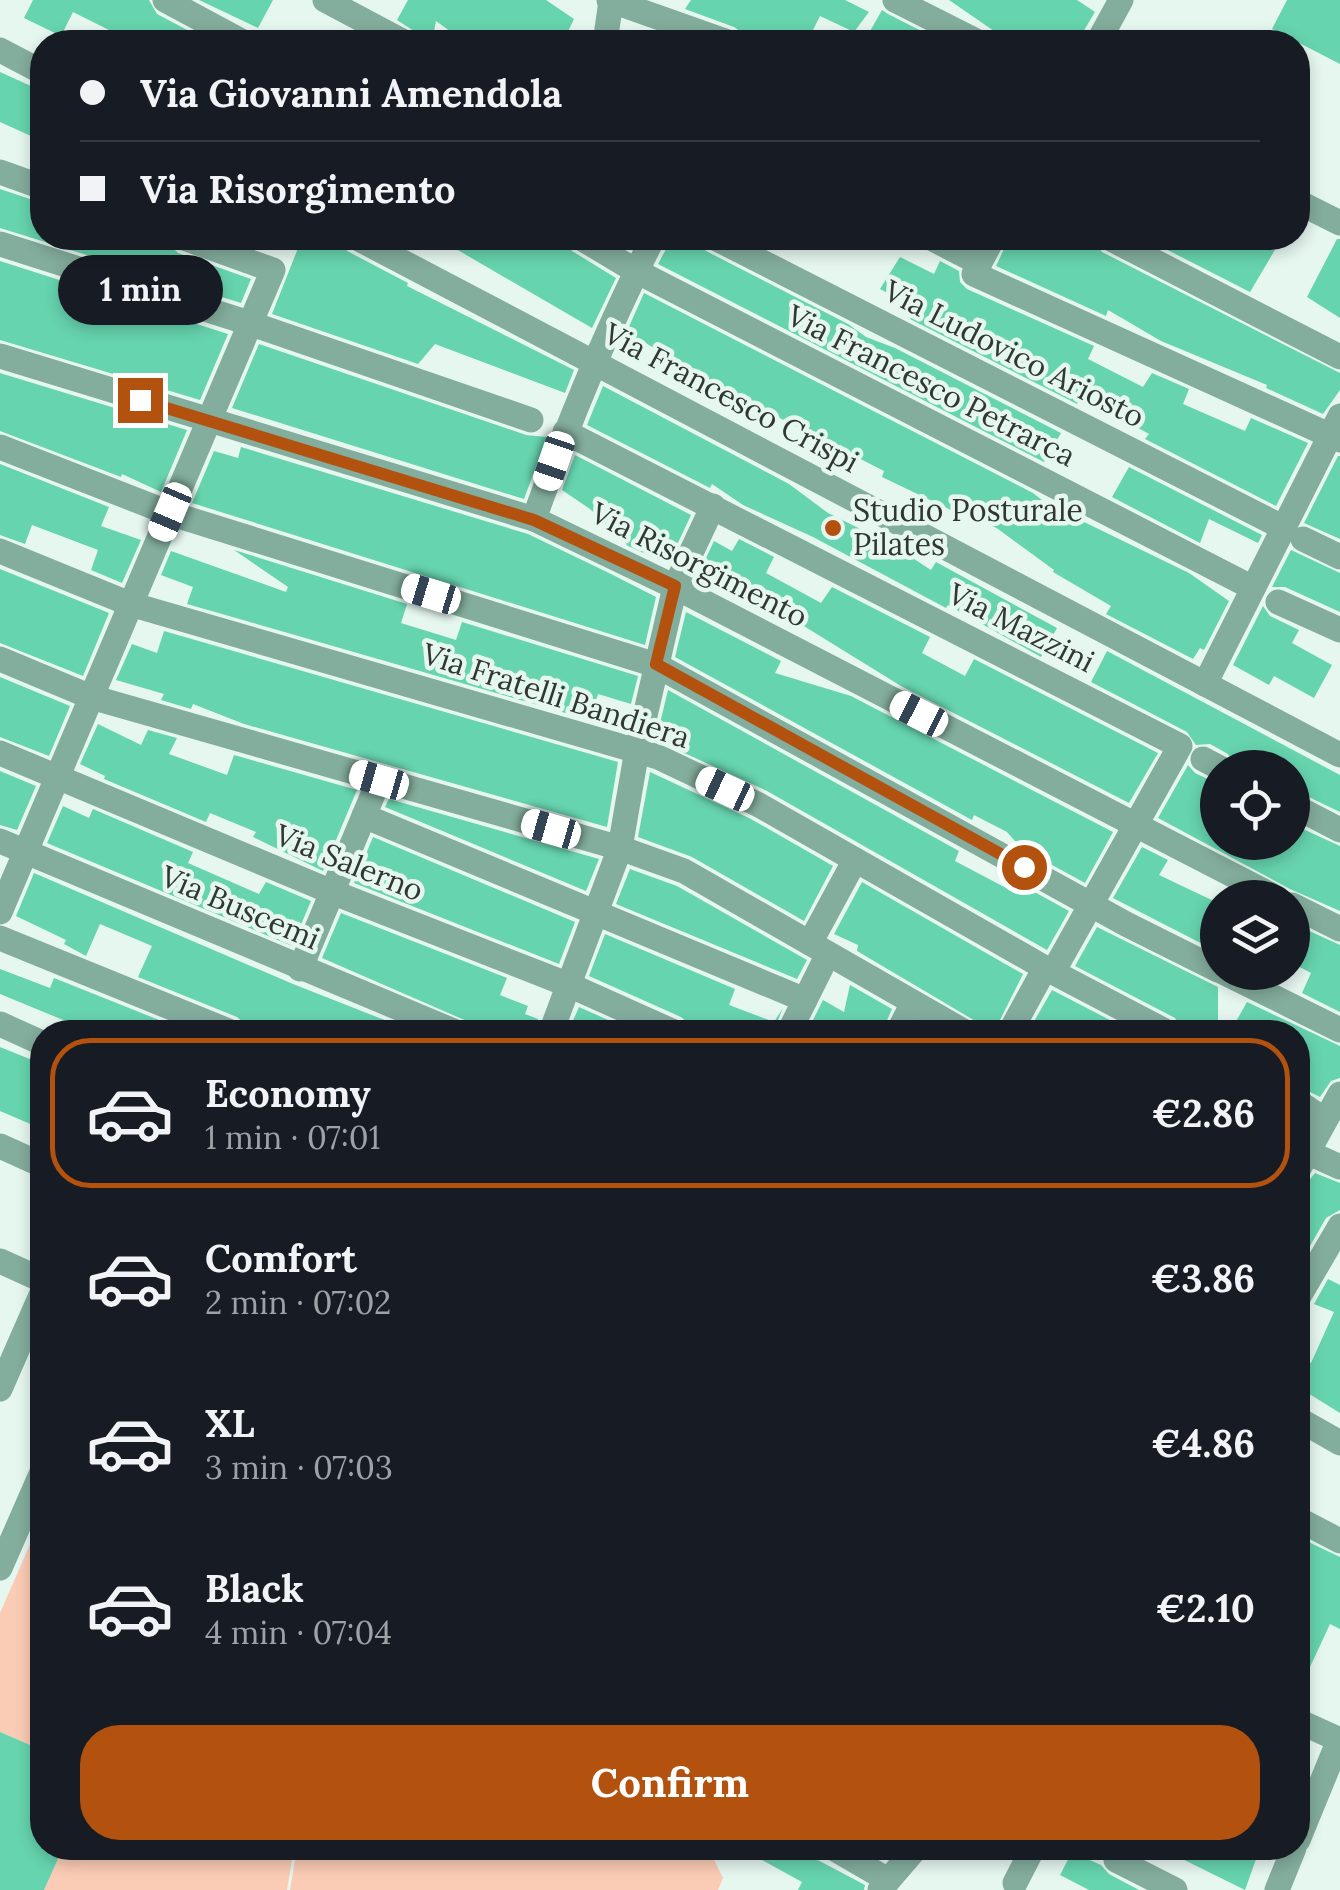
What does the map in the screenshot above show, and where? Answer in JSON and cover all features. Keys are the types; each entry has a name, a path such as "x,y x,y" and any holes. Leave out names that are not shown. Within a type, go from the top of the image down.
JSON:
{"street":[{"path":"165,0 221,30"},
{"path":"325,0 368,30"},
{"path":"607,30 610,0 694,30"},
{"path":"895,0 954,30"},
{"path":"1104,30 1117,2"},
{"path":"0,50 30,66"},
{"path":"0,172 30,183"},
{"path":"1310,208 1340,224"},
{"path":"0,244 250,323 531,420"},
{"path":"0,912 273,270 217,250"},
{"name":"Via Francesco Crispi","path":"380,250 1340,755"},
{"name":"Via Francesco Petrarca","path":"602,250 1253,588"},
{"path":"534,520 594,362 647,250"},
{"name":"Via Ludovico Ariosto","path":"739,250 1340,557"},
{"path":"949,250 976,268 1337,430 1294,533 1253,588 1205,684"},
{"path":"976,268 986,250"},
{"path":"1132,250 1340,356"},
{"name":"Via Risorgimento","path":"0,356 534,520 675,586 1242,880"},
{"name":"Via Mazzini","path":"565,432 1180,746 1135,826"},
{"path":"0,447 170,512 656,664 1200,961"},
{"path":"555,1020 620,848 637,750 675,586 712,506"},
{"name":"Via Fratelli Bandiera","path":"0,551 130,604 637,750 759,805 1144,1020"},
{"path":"1278,602 1340,630"},
{"path":"0,659 91,697 620,848 684,871 943,1020"},
{"name":"Via Salerno","path":"0,753 332,892 569,984 648,1020"},
{"path":"300,969 379,780"},
{"path":"1310,814 1340,830"},
{"path":"364,816 804,1000"},
{"path":"1018,1020 1135,826"},
{"name":"Via Buscemi","path":"0,841 426,1020"},
{"path":"795,1020 855,860"},
{"path":"1310,914 1340,929"},
{"path":"0,938 202,1020"},
{"path":"1259,990 1340,1030"},
{"path":"904,1020 913,1003"},
{"path":"0,1024 30,1038"},
{"path":"1310,1147 1340,1094"},
{"path":"1310,1110 1325,1120"},
{"path":"0,1146 30,1160"},
{"path":"1310,1162 1340,1167"},
{"path":"1310,1277 1340,1226"},
{"path":"0,1262 30,1275"},
{"path":"0,1389 30,1320"},
{"path":"1310,1425 1340,1442"},
{"path":"0,1568 30,1499"},
{"path":"1310,1525 1340,1541"},
{"path":"1310,1726 1340,1740 1310,1811"},
{"path":"850,1860 888,1887 909,1860"},
{"path":"1016,1888 1028,1860"},
{"path":"1116,1860 1175,1890"},
{"path":"1278,1890 1289,1860"}],"shaded area":[{"path":"30,1544 30,1745 0,1732 0,1613"},
{"path":"58,1860 292,1860 287,1890 44,1890"},
{"path":"295,1860 714,1860 723,1878 718,1890 290,1890"}],"building":[{"path":"33,0 149,0 157,14 187,30 109,30 73,12 64,30 49,30 24,18"},
{"path":"199,0 273,0 258,28"},
{"path":"408,0 546,0 574,19 569,30 448,30 436,21 434,30 412,30 397,20"},
{"path":"691,0 845,0 869,12 856,30 820,16 813,30 738,30 685,9"},
{"path":"949,0 1077,0 1095,12 1084,30 993,30"},
{"path":"1287,0 1340,0 1340,64 1310,49 1310,30 1272,29"},
{"path":"882,10 919,30 871,30"},
{"path":"0,72 30,86 30,136 0,122"},
{"path":"0,189 30,199 30,237 0,228"},
{"path":"1340,239 1340,318 1307,297"},
{"path":"71,250 175,250 251,279 241,303"},
{"path":"297,250 346,250 408,283 407,286 574,370 565,393 435,344 418,364 272,314"},
{"path":"458,250 571,250 616,278 592,328"},
{"path":"666,250 705,250 866,337 1061,433 1044,462 658,264"},
{"path":"1003,250 1101,250 1340,373 1340,390 1323,414 1266,388 1267,385 1161,341 1108,310 1106,316 996,266"},
{"path":"1168,250 1275,250 1250,292"},
{"path":"900,257 934,274 940,261 959,271 960,282 967,289 1094,346 1088,359 1143,387 1152,373 1189,389 1183,404 1245,431 1251,418 1308,443 1276,506 1145,439 1149,434 1082,396 1077,404 910,319 916,308 880,289"},
{"path":"0,261 228,334 200,400 0,340"},
{"path":"644,293 1033,493 1047,504 1189,573 1229,601 1204,650 1200,648 1193,659 1106,614 1111,606 1053,572 998,529 957,505 953,511 882,477 884,471 717,386 644,342 639,351 623,340"},
{"path":"259,344 526,435 547,437 524,499 232,408"},
{"path":"0,373 187,430 161,492 122,474 121,477 0,431"},
{"path":"603,386 789,484 828,513 891,544 931,570 936,562 1057,628 1041,657 948,605 946,608 813,537 743,505 712,484 710,488 587,425"},
{"path":"241,447 528,534 609,573 656,597 645,645 192,503 214,451 238,458"},
{"path":"575,455 691,515 668,564 628,546 590,509 562,490"},
{"path":"1340,456 1340,539 1304,523"},
{"path":"0,464 109,507 101,526 141,540 122,583 91,570 98,550 32,525 25,544 0,535"},
{"path":"1129,467 1262,535 1258,543 1209,519 1200,543 1112,497"},
{"path":"739,539 774,557 766,573 821,603 832,587 930,637 922,653 965,676 974,659 1158,753 1129,803 901,686 755,596 698,575 714,541 732,551"},
{"path":"234,550 407,604 401,623 456,640 462,622 638,676 631,704 598,694 590,720 187,604 193,587 161,575 171,551 286,592 288,587"},
{"path":"1291,550 1340,573 1340,612 1285,587 1272,587"},
{"path":"0,569 109,613 83,676 0,643"},
{"path":"1263,606 1270,616 1299,630 1292,643 1332,665 1314,698 1274,676 1269,685 1233,665"},
{"path":"686,612 781,661 775,673 851,696 1113,832 1085,883 1021,848 1007,832 974,815 972,820 675,657"},
{"path":"164,631 618,762 607,827 244,724 193,704 191,709 161,700 164,694 116,680 132,644 157,653"},
{"path":"1107,651 1293,750 1221,750 1210,744 1196,745 1187,732 1091,682"},
{"path":"0,677 70,706 49,756 0,737"},
{"path":"668,690 959,851 955,861 1008,889 1013,880 1069,911 1047,950 767,791 656,740"},
{"path":"98,724 141,745 148,730 177,738 169,754 227,775 234,755 357,790 323,871 253,837 256,832 210,813 206,822 104,779 105,776 80,764"},
{"path":"1310,759 1340,775 1340,812 1310,798"},
{"path":"1188,765 1200,775 1200,841 1158,818"},
{"path":"0,771 36,786 17,830 0,825"},
{"path":"650,772 751,819 833,866 804,921 692,857 638,837"},
{"path":"389,799 599,859 586,891 385,807"},
{"path":"63,806 89,818 93,809 193,852 188,863 259,894 266,882 311,901 292,946 47,843"},
{"path":"1310,832 1340,846 1340,911 1310,898 1310,880 1273,880 1236,860 1310,860"},
{"path":"373,837 575,922 559,964 354,883"},
{"path":"1142,847 1168,860 1159,875 1200,894 1200,943 1113,898"},
{"path":"630,869 677,886 807,960 797,979 616,904"},
{"path":"34,873 384,1020 240,1020 138,977 152,946 100,924 86,956 64,944 66,940 16,916"},
{"path":"862,882 1023,974 1000,1020 974,1020 857,951 858,945 834,934"},
{"path":"341,913 507,978 500,995 528,1006 525,1014 538,1020 464,1020 322,958"},
{"path":"1097,927 1200,978 1200,990 1218,990 1218,1020 1175,1018 1075,966"},
{"path":"1310,931 1340,945 1340,1012 1302,993 1310,990"},
{"path":"605,934 735,989 729,1005 769,1020 684,1020 589,976"},
{"path":"0,969 50,988 54,978 159,1020 63,1020 0,994"},
{"path":"850,985 892,1009 887,1020 813,1020 823,1000 844,1012"},
{"path":"1052,990 1110,1020 1035,1020"},
{"path":"1247,1002 1285,1020 1237,1020"},
{"path":"579,1007 608,1020 573,1020"},
{"path":"1310,1032 1340,1046 1340,1078 1331,1081 1320,1097 1310,1092"},
{"path":"0,1047 30,1059 30,1124 0,1111"},
{"path":"1315,1173 1340,1183 1340,1210 1326,1218 1310,1246 1310,1179"},
{"path":"1328,1279 1340,1285 1340,1413 1310,1394 1310,1362 1334,1312 1314,1304"},
{"path":"1310,1543 1340,1557 1340,1629 1330,1624 1310,1667"},
{"path":"0,1732 30,1745 30,1860 58,1860 44,1890 0,1890"},
{"path":"762,1860 818,1860 865,1885 864,1890 798,1890 802,1882"},
{"path":"1068,1860 1090,1860 1139,1890 1089,1890 1060,1875"},
{"path":"1184,1860 1256,1860 1245,1890"}],"place":[{"name":"Studio Posturale Pilates","path":"833,528"}],"route":[{"path":"140,400 534,520 675,586 656,664 1024,867"}]}
